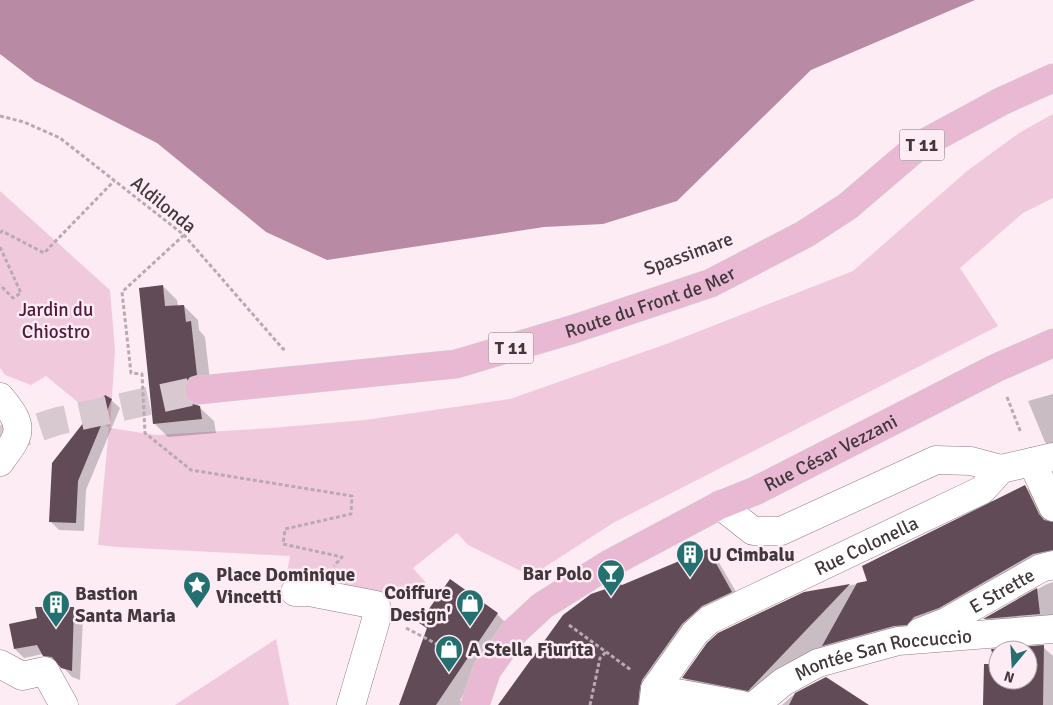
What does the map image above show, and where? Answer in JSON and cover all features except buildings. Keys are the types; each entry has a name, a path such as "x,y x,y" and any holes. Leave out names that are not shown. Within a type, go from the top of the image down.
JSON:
{"main road":[{"name":"Route du Front de Mer","path":"199,390 456,364 574,329 711,282 805,234 848,206 917,147 1002,101 1053,78"},
{"name":"Rue César Vezzani","path":"542,606 609,564 720,505 755,491 996,368 1053,343"},
{"path":"475,705 488,670 515,631 542,606"}],"street":[{"path":"0,397 10,408 17,424 16,437 0,462"},
{"path":"720,505 753,531 781,531 936,460 971,461 1001,469 1042,460 1053,508"},
{"name":"Rue Colonella","path":"654,697 695,633 708,620 982,490 1001,469"},
{"name":"E Strette","path":"898,641 946,622 1042,568 1053,566"},
{"path":"302,592 376,605 376,620 351,705"},
{"name":"Montée San Roccuccio","path":"755,705 783,682 818,663 898,641 1053,629"},
{"path":"0,664 22,676 45,671 64,705"},
{"path":"654,697 742,705"}],"path":[{"name":"Aldilonda","path":"0,116 24,122 60,138 184,235 283,348 290,351"},
{"path":"0,233 2,231 44,253 114,181"},
{"path":"184,235 122,292 131,373 142,374 145,434 191,470 352,496 351,514 284,529 283,544 342,557 302,592"},
{"path":"0,246 21,293 13,298 0,285"},
{"path":"996,368 1042,460"},
{"path":"542,606 607,651 654,697"},
{"path":"376,620 390,620 488,670"},
{"path":"590,705 600,658 607,651"}],"green space":[{"name":"Jardin du Chiostro","path":"1053,114 1053,198 1023,213 960,268 998,326 613,523 531,576 468,545 457,533 413,568 426,583 400,597 286,578 290,556 98,545 109,428 46,376 31,385 5,375 0,368 0,191 110,290 115,350 110,428 156,435 271,428 365,420 510,399 669,343 853,271 967,171 1019,133"},
{"path":"276,639 289,705 175,705"}],"shaded area":[{"path":"0,0 975,0 811,70 677,201 603,224 544,227 327,260 266,232 157,143 35,81 0,54"}],"tunnel":[{"path":"0,440 58,421 199,390"}],"place":[{"name":"U Cimbalu","path":"690,578"},
{"name":"Bar Polo","path":"611,597"},
{"name":"Place Dominique Vincetti","path":"197,609"},
{"name":"Coiffure Design'","path":"470,627"},
{"name":"Bastion Santa Maria","path":"56,628"},
{"name":"A Stella Fiurita","path":"449,673"}]}
